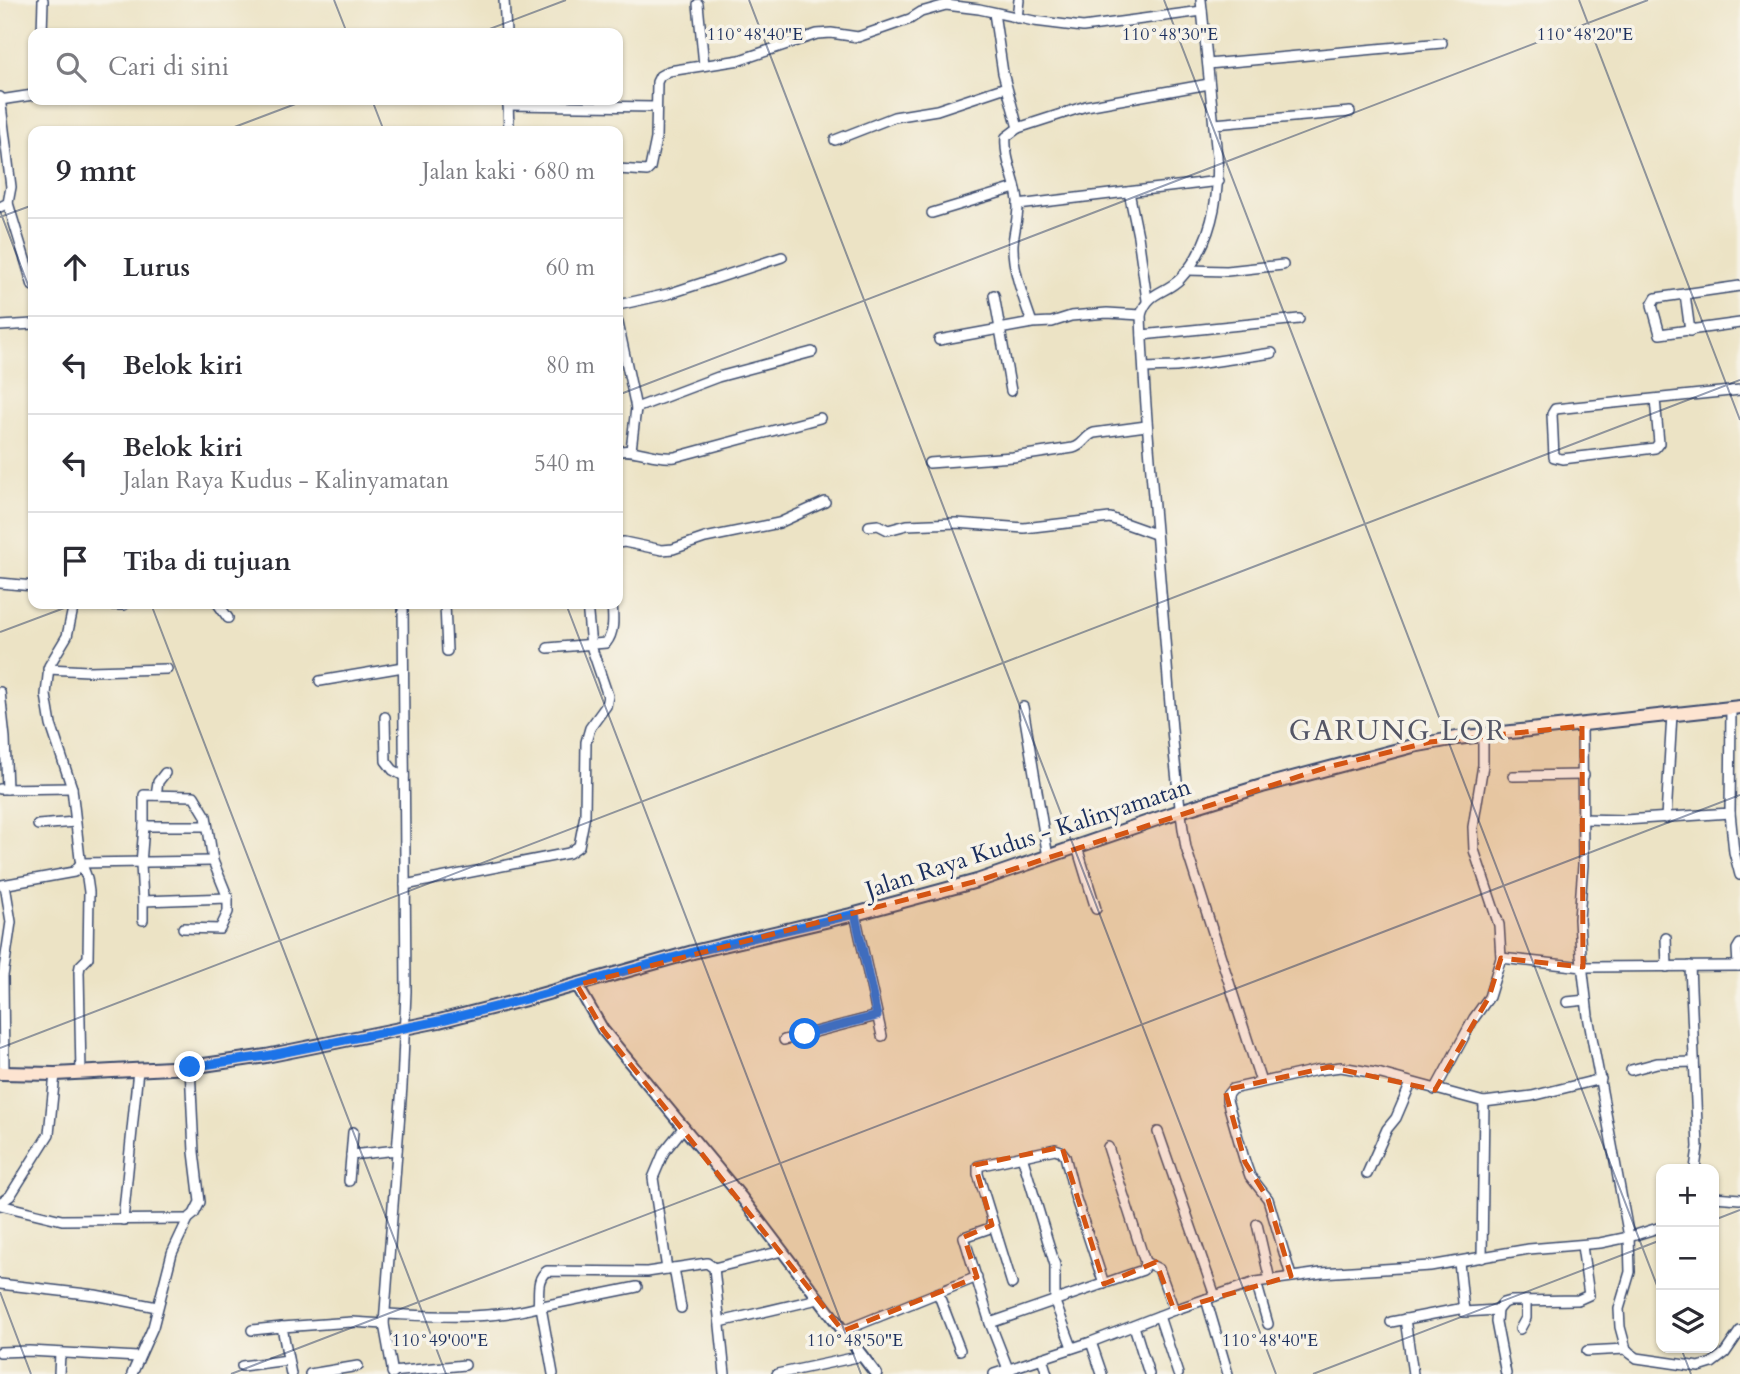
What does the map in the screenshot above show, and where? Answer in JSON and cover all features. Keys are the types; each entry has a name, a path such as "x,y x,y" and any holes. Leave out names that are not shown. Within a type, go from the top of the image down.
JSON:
{"main road":[{"name":"Jalan Raya Kudus - Kalinyamatan","path":"2,1073 55,1074 190,1067 266,1056 404,1029 682,955 855,914 977,881 1180,811 1328,767 1413,746 1735,708"}],"street":[{"path":"42,28 43,0"},
{"path":"504,0 506,28"},
{"path":"1017,18 1018,0"},
{"path":"1147,300 1172,286 1187,270 1206,236 1216,201 1219,181 1201,0"},
{"path":"698,4 704,65"},
{"path":"623,169 647,171 650,168 656,139 657,82 664,73 757,56 817,34 858,37 910,19 935,7 958,6 1083,27 1202,11"},
{"path":"994,13 1006,87 1018,128"},
{"path":"1208,64 1442,43"},
{"path":"1032,323 1019,285 1013,249 1018,205 1008,165 1006,137 1018,128 1086,106 1209,84"},
{"path":"835,140 894,117 937,110 1006,87"},
{"path":"28,95 0,98 11,187 4,205 28,272"},
{"path":"508,105 509,126"},
{"path":"596,105 655,107"},
{"path":"1214,124 1350,112"},
{"path":"1018,205 1219,181"},
{"path":"932,213 1015,188"},
{"path":"1129,192 1147,300 1141,315 1146,426 1171,737 1180,811 1186,848 1261,1082"},
{"path":"623,305 668,295 782,257"},
{"path":"1187,270 1227,271 1283,265"},
{"path":"1740,286 1656,298 1652,305 1660,334 1740,323"},
{"path":"1685,294 1690,331"},
{"path":"994,295 1011,391"},
{"path":"939,340 1032,323 1052,322 1071,316 1107,313 1141,315"},
{"path":"1142,335 1299,319"},
{"path":"0,326 28,324"},
{"path":"636,408 718,377 812,352"},
{"path":"1144,368 1176,367 1272,353"},
{"path":"623,367 636,408 631,450"},
{"path":"1655,399 1659,443 1655,447 1562,459 1554,457 1552,414 1555,409 1740,390"},
{"path":"623,451 631,450 659,458 676,457 820,418"},
{"path":"929,463 1013,457 1073,449 1094,433 1146,426"},
{"path":"623,542 662,550 673,548 705,538 779,523 825,502"},
{"path":"869,526 888,530 906,525 981,523 1024,528 1110,518 1155,534"},
{"path":"0,583 28,586"},
{"path":"73,609 67,636 51,660 46,695 47,710 72,788 81,863 89,892 88,960 80,966 79,972 81,1073"},
{"path":"222,609 228,618"},
{"path":"403,609 406,965 385,1319 392,1373 465,1365"},
{"path":"446,609 447,651"},
{"path":"405,885 569,853 579,846 585,815 586,742 590,728 606,706 608,696 591,646 587,609"},
{"path":"548,648 606,643 610,637 612,609"},
{"path":"320,681 403,667"},
{"path":"48,670 167,669"},
{"path":"0,692 5,738 3,789 72,788"},
{"path":"1023,707 1048,857"},
{"path":"1735,708 1734,852 1740,875"},
{"path":"1666,818 1672,715"},
{"path":"385,717 386,761 393,770 404,776"},
{"path":"1582,726 1583,865 1579,919 1586,1000 1629,1237 1629,1282 1619,1309 1626,1349 1637,1358 1699,1367 1712,1363 1725,1353 1740,1331"},
{"path":"1435,1090 1474,1018 1489,997 1501,958 1499,925 1474,850 1473,827 1483,765 1483,736"},
{"path":"156,795 158,782 165,773"},
{"path":"1513,776 1584,775"},
{"path":"143,920 141,864 144,795 194,796 205,816 213,861 228,898 229,912 220,929 183,928"},
{"path":"1582,819 1666,818 1734,807"},
{"path":"38,825 75,822"},
{"path":"144,826 207,826"},
{"path":"1077,847 1096,909"},
{"path":"81,863 213,861"},
{"path":"2,1073 3,976 11,922 3,885 74,872 81,863"},
{"path":"143,901 228,898"},
{"path":"855,914 882,1036"},
{"path":"1666,938 1667,967"},
{"path":"1501,958 1583,967 1739,966 1737,949 1740,944"},
{"path":"1690,966 1698,1147 1696,1164"},
{"path":"577,985 603,1030 684,1127 876,1374"},
{"path":"1566,1002 1586,1000"},
{"path":"784,1040 877,1016"},
{"path":"1631,1070 1657,1063 1693,1062"},
{"path":"132,1374 153,1326 172,1253 188,1219 200,1202 190,1067"},
{"path":"1291,1276 1268,1199 1250,1175 1245,1162 1227,1100 1227,1095 1233,1089 1340,1067 1381,1074 1484,1102 1532,1096 1601,1079"},
{"path":"123,1220 138,1070"},
{"path":"0,1204 10,1196 49,1134 55,1074"},
{"path":"1367,1174 1411,1083"},
{"path":"1482,1258 1484,1102"},
{"path":"681,1308 670,1268 653,1178 664,1152 684,1127"},
{"path":"349,1181 353,1132"},
{"path":"1158,1132 1211,1297 1228,1374"},
{"path":"990,1323 1138,1273 1145,1267 1108,1147"},
{"path":"1012,1284 978,1174 978,1166 1055,1149 1065,1156 1104,1284"},
{"path":"351,1155 397,1150"},
{"path":"1022,1156 1055,1265 1055,1302 1072,1347"},
{"path":"1719,1197 1740,1199"},
{"path":"0,1204 62,1220 188,1219"},
{"path":"992,1220 990,1228 964,1237 990,1323 1010,1371"},
{"path":"1257,1224 1270,1279"},
{"path":"994,1374 1010,1371 1256,1282 1291,1276 1459,1262 1529,1249 1582,1245 1629,1237 1656,1229"},
{"path":"1506,1374 1496,1322 1497,1310 1506,1301 1578,1300 1588,1296 1582,1245"},
{"path":"714,1268 782,1251"},
{"path":"1145,1262 1159,1269 1174,1310"},
{"path":"1459,1262 1464,1312 1497,1310"},
{"path":"553,1374 539,1307 539,1281 542,1275 547,1272 633,1272 707,1263 714,1268 726,1374"},
{"path":"843,1331 977,1278"},
{"path":"1256,1282 1268,1324"},
{"path":"0,1284 95,1295 157,1307"},
{"path":"252,1330 474,1315 539,1307 637,1287"},
{"path":"938,1293 960,1349"},
{"path":"720,1322 818,1299"},
{"path":"1520,1329 1526,1318 1526,1301"},
{"path":"1391,1322 1464,1308"},
{"path":"1159,1316 1178,1374"},
{"path":"1405,1319 1413,1374"},
{"path":"1134,1326 1149,1374"},
{"path":"282,1327 291,1374"},
{"path":"1091,1342 1102,1374"},
{"path":"1587,1351 1626,1349"},
{"path":"0,1352 138,1357"},
{"path":"59,1374 60,1353"},
{"path":"777,1374 862,1356"},
{"path":"1042,1358 1047,1374"},
{"path":"242,1366 288,1360"},
{"path":"310,1374 358,1366"}],"highlighted area":[{"path":"1582,726 1583,967 1501,958 1489,997 1435,1090 1329,1067 1225,1090 1245,1162 1268,1199 1291,1276 1174,1310 1156,1262 1104,1284 1062,1147 975,1165 992,1225 964,1237 977,1277 843,1331 603,1030 577,985 977,881 1328,767 1430,742"}],"district":[{"name":"GARUNG LOR","path":"1398,730"}],"route":[{"path":"190,1067 266,1056 439,1021 693,952 855,914 877,1016 805,1034"}]}
